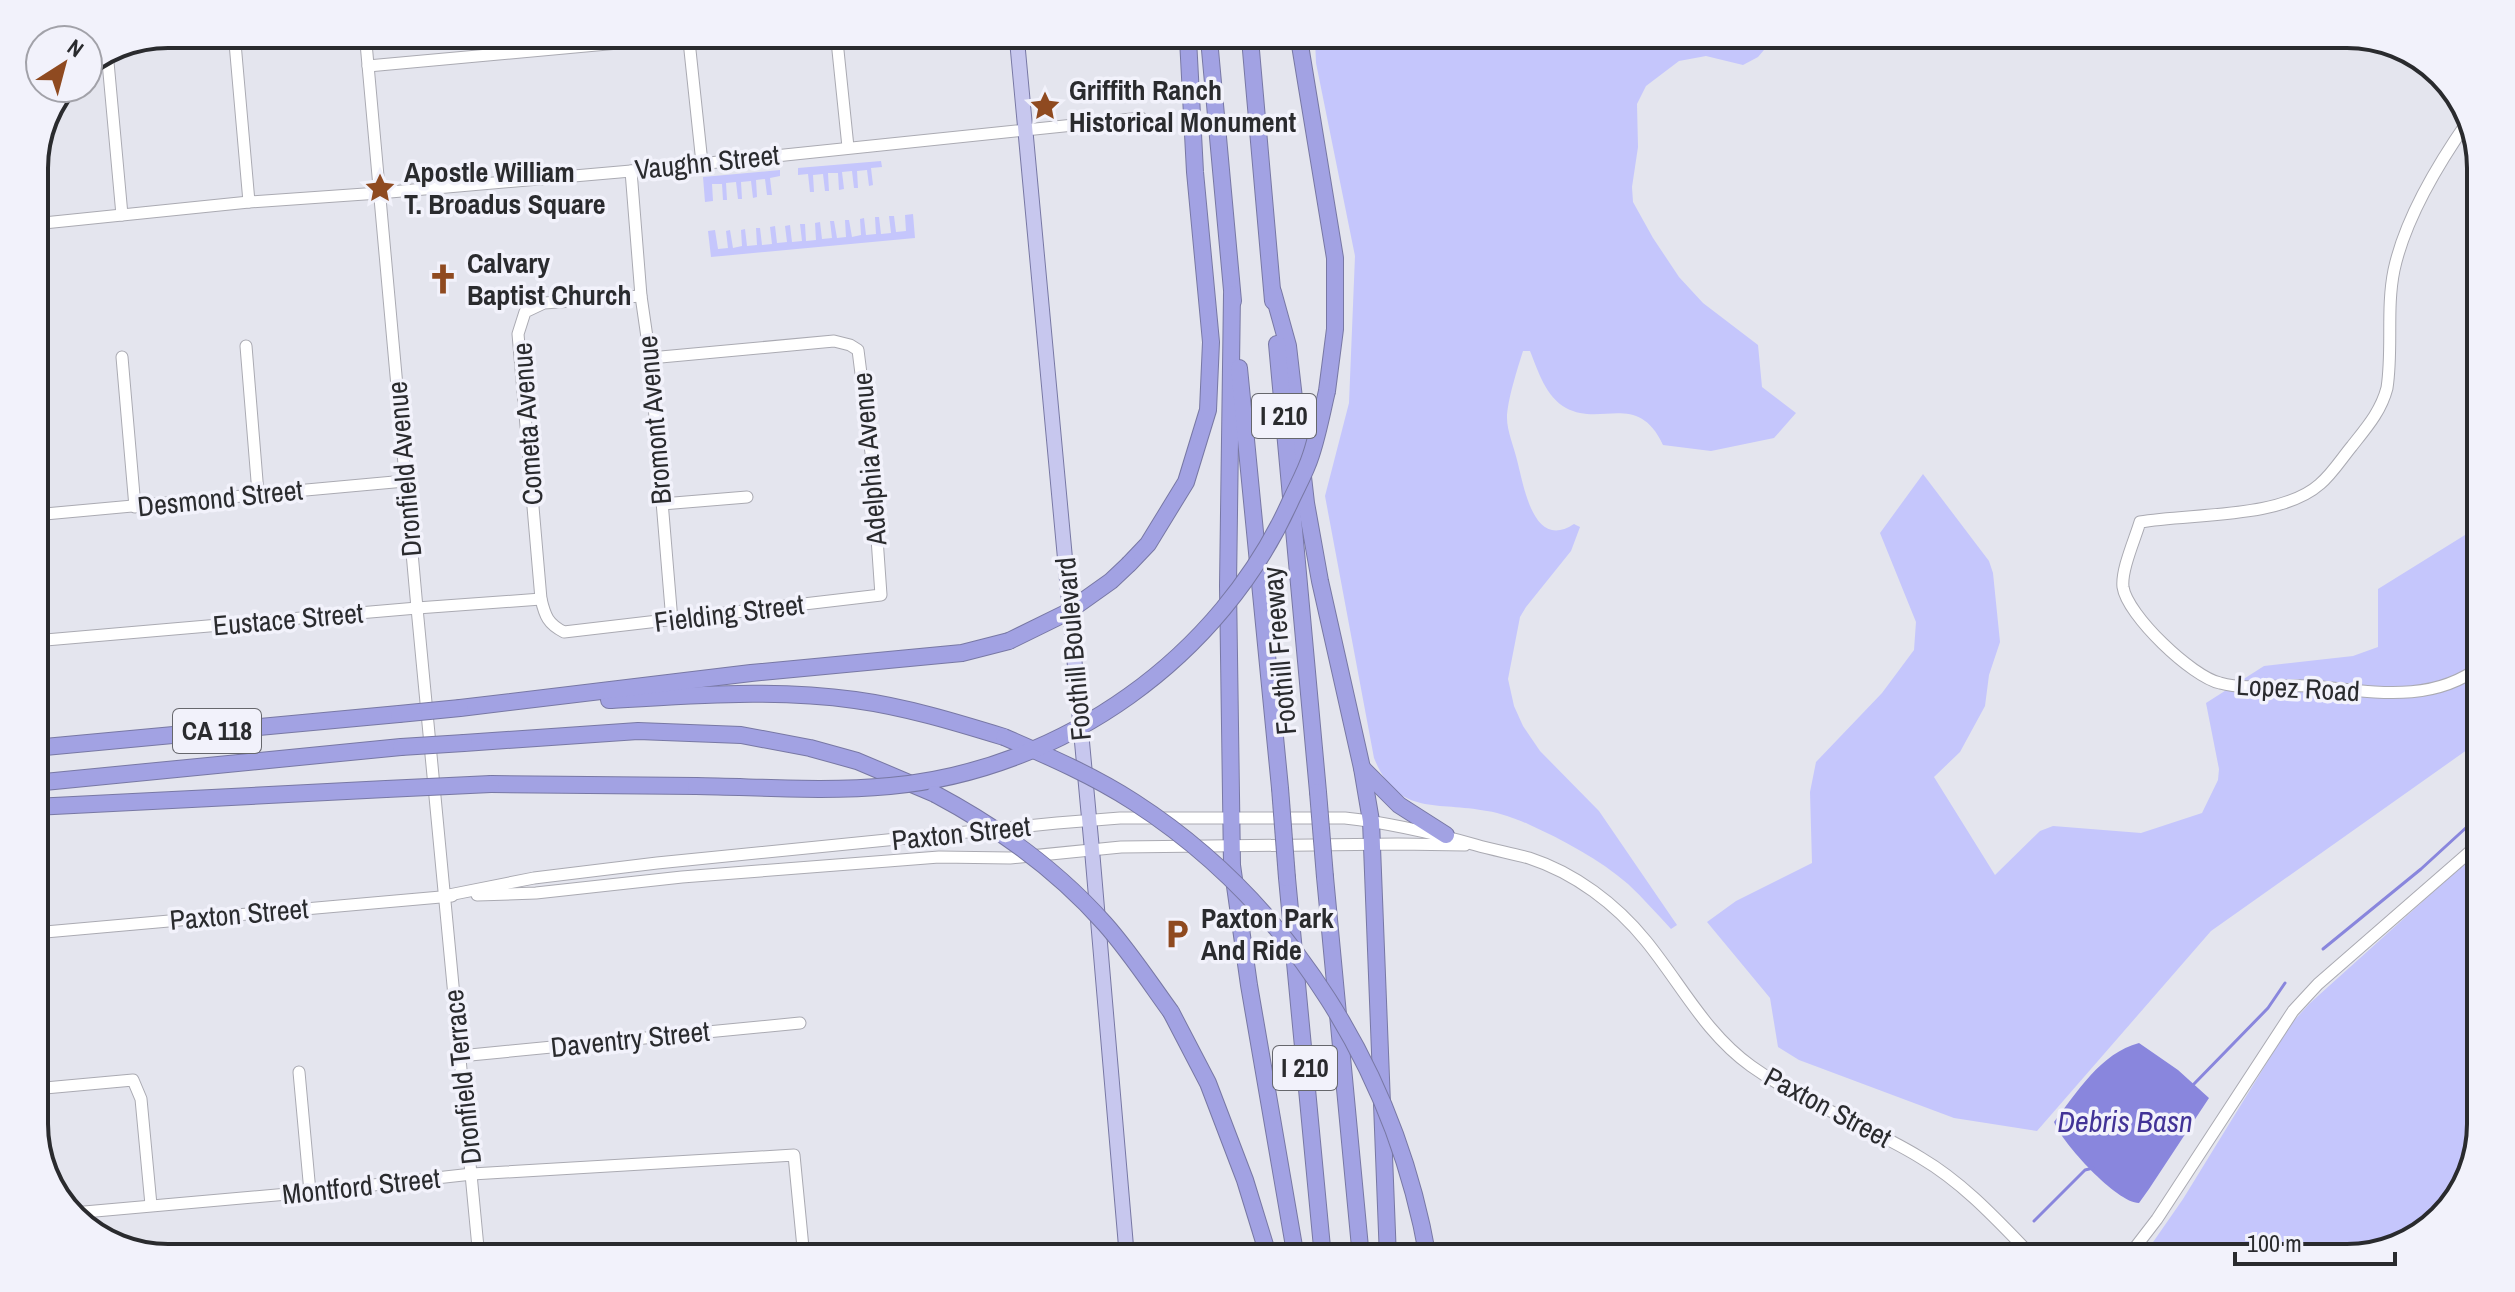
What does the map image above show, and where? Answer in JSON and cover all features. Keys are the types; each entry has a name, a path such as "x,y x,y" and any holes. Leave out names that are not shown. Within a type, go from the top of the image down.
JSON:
{"highway":[{"path":"460,708 751,673 962,653 1009,641 1066,613 1111,581 1148,544 1186,482 1208,410 1211,342 1195,172 1188,48"},
{"name":"Foothill Freeway","path":"1210,48 1322,1244"},
{"name":"Foothill Freeway","path":"1251,48 1360,1244"},
{"path":"48,806 491,784 891,786 982,768 1020,755 1109,709 1173,662 1202,635 1247,579 1280,525 1311,457 1327,391 1335,329 1335,258 1300,48"},
{"path":"1273,292 1288,346 1306,503 1320,581 1371,821 1387,1244"},
{"path":"1232,294 1228,586 1230,818 1249,985 1294,1244"},
{"path":"460,708 709,694 782,694 856,700 937,716 1004,737 1049,756 1133,801 1213,862 1286,938 1320,984 1352,1038 1384,1106 1409,1175 1426,1244"},
{"name":"CA 118","path":"48,747 460,708"},
{"path":"48,782 401,747 638,731 741,735 810,748 857,761 935,794 975,815 1045,864 1104,923 1171,1012 1208,1083 1245,1180 1265,1244"},
{"path":"1362,768 1399,805 1446,835"}],"main road":[{"name":"Foothill Boulevard","path":"1018,48 1126,1244"}],"street":[{"path":"235,48 249,202"},
{"name":"Dronfield Avenue","path":"366,48 444,896"},
{"path":"368,66 564,48"},
{"path":"690,48 702,163"},
{"path":"838,48 848,147"},
{"path":"108,64 122,215"},
{"name":"Vaughn Street","path":"48,223 249,202 631,171 1141,118"},
{"name":"Lopez Road","path":"2461,130 2440,161 2416,211 2394,270 2390,374 2383,404 2327,477 2296,500 2226,513 2140,522 2123,587 2148,628 2184,664 2215,683 2239,687 2311,686 2382,693 2447,686 2467,674"},
{"name":"Bromont Avenue","path":"631,171 672,621"},
{"name":"Cometa Avenue","path":"577,631 564,632 555,628 546,618 541,599 518,334 525,312 544,303 641,296"},
{"name":"Adelphia Avenue","path":"650,358 834,341 858,350 871,453 881,595"},
{"path":"246,346 258,493"},
{"path":"122,357 135,507"},
{"name":"Desmond Street","path":"48,514 405,481"},
{"path":"662,504 747,497"},
{"name":"Fielding Street","path":"577,631 881,595"},
{"name":"Eustace Street","path":"48,640 541,599"},
{"name":"Paxton Street","path":"444,896 564,874 1118,818 1345,818 1446,835 1544,864 1597,894 1629,923 1664,965 1702,1020 1724,1044 1781,1087 1905,1148 1939,1169 1964,1188 2020,1244"},
{"name":"Paxton Street","path":"48,932 444,896 536,893 682,877 939,857 1010,858 1121,847 1478,846"},
{"path":"2138,1244 2299,1003 2467,854"},
{"name":"Dronfield Terrace","path":"444,896 478,1244"},
{"name":"Daventry Street","path":"460,1056 800,1023"},
{"path":"299,1072 310,1192"},
{"path":"48,1088 133,1080 141,1099 151,1205"},
{"name":"Montford Street","path":"87,1212 472,1174 794,1155 803,1244"}],"shaded area":[{"path":"1315,48 1766,48 1758,57 1743,65 1706,56 1679,61 1646,86 1637,104 1638,147 1633,202 1679,277 1703,303 1758,345 1762,387 1796,413 1774,438 1711,451 1663,445 1642,419 1618,413 1579,413 1566,408 1553,397 1544,383 1530,351 1523,351 1507,411 1509,434 1533,512 1549,529 1560,530 1574,524 1580,527 1571,551 1520,617 1508,679 1514,706 1540,751 1599,811 1677,925 1671,929 1628,884 1580,851 1528,824 1503,815 1420,803 1407,798 1384,777 1374,758 1325,496 1349,403 1355,256"},
{"path":"881,161 882,167 871,168 873,185 869,186 867,170 857,171 858,188 854,188 852,171 842,172 844,189 839,190 838,173 828,173 829,191 825,191 823,174 813,175 814,192 810,192 808,174 798,175 798,168"},
{"path":"780,170 780,176 770,178 772,195 767,195 765,179 756,180 757,197 753,198 751,181 741,182 742,199 738,199 736,182 726,183 727,200 723,200 722,184 712,184 713,201 705,202 703,177"},
{"path":"913,214 915,238 711,257 708,231 715,230 718,249 728,248 726,231 730,230 733,248 742,246 741,230 745,229 747,246 757,245 756,228 760,228 762,245 772,244 770,227 775,226 777,243 787,242 785,226 790,225 792,242 802,241 800,224 805,224 806,241 816,240 815,223 820,222 822,239 832,238 830,221 834,221 837,238 846,237 845,220 849,220 852,237 861,235 860,219 864,218 866,235 876,234 875,217 879,217 881,234 891,233 889,216 894,216 896,232 906,231 905,215"},
{"path":"1923,474 1989,561 1993,573 2000,642 1989,675 1985,706 1960,752 1934,777 1995,875 2040,831 2053,826 2141,833 2202,813 2218,780 2219,769 2206,703 2264,666 2353,656 2378,647 2378,589 2465,535 2467,526 2467,750 2211,931 2037,1131 1954,1118 1799,1060 1778,1047 1770,998 1707,922 1736,901 1812,863 1810,792 1816,762 1882,693 1914,650 1916,622 1880,533"},
{"path":"2467,862 2467,1124 2463,1155 2447,1191 2426,1214 2407,1228 2363,1243 2152,1244 2183,1199 2290,1025 2309,1004"}],"water":[{"name":"Debris Basn","path":"2139,1043 2178,1070 2209,1098 2139,1203 2118,1193 2091,1170 2054,1122 2101,1064"}],"waterway":[{"path":"2323,949 2467,827"},
{"path":"2193,1085 2268,1008 2285,983"},
{"path":"2034,1221 2085,1170 2093,1168"}],"place":[{"name":"Griffith Ranch Historical Monument","path":"1045,106"},
{"name":"Apostle William T. Broadus Square","path":"380,188"},
{"name":"Calvary Baptist Church","path":"443,279"},
{"name":"Paxton Park And Ride","path":"1177,934"}]}
